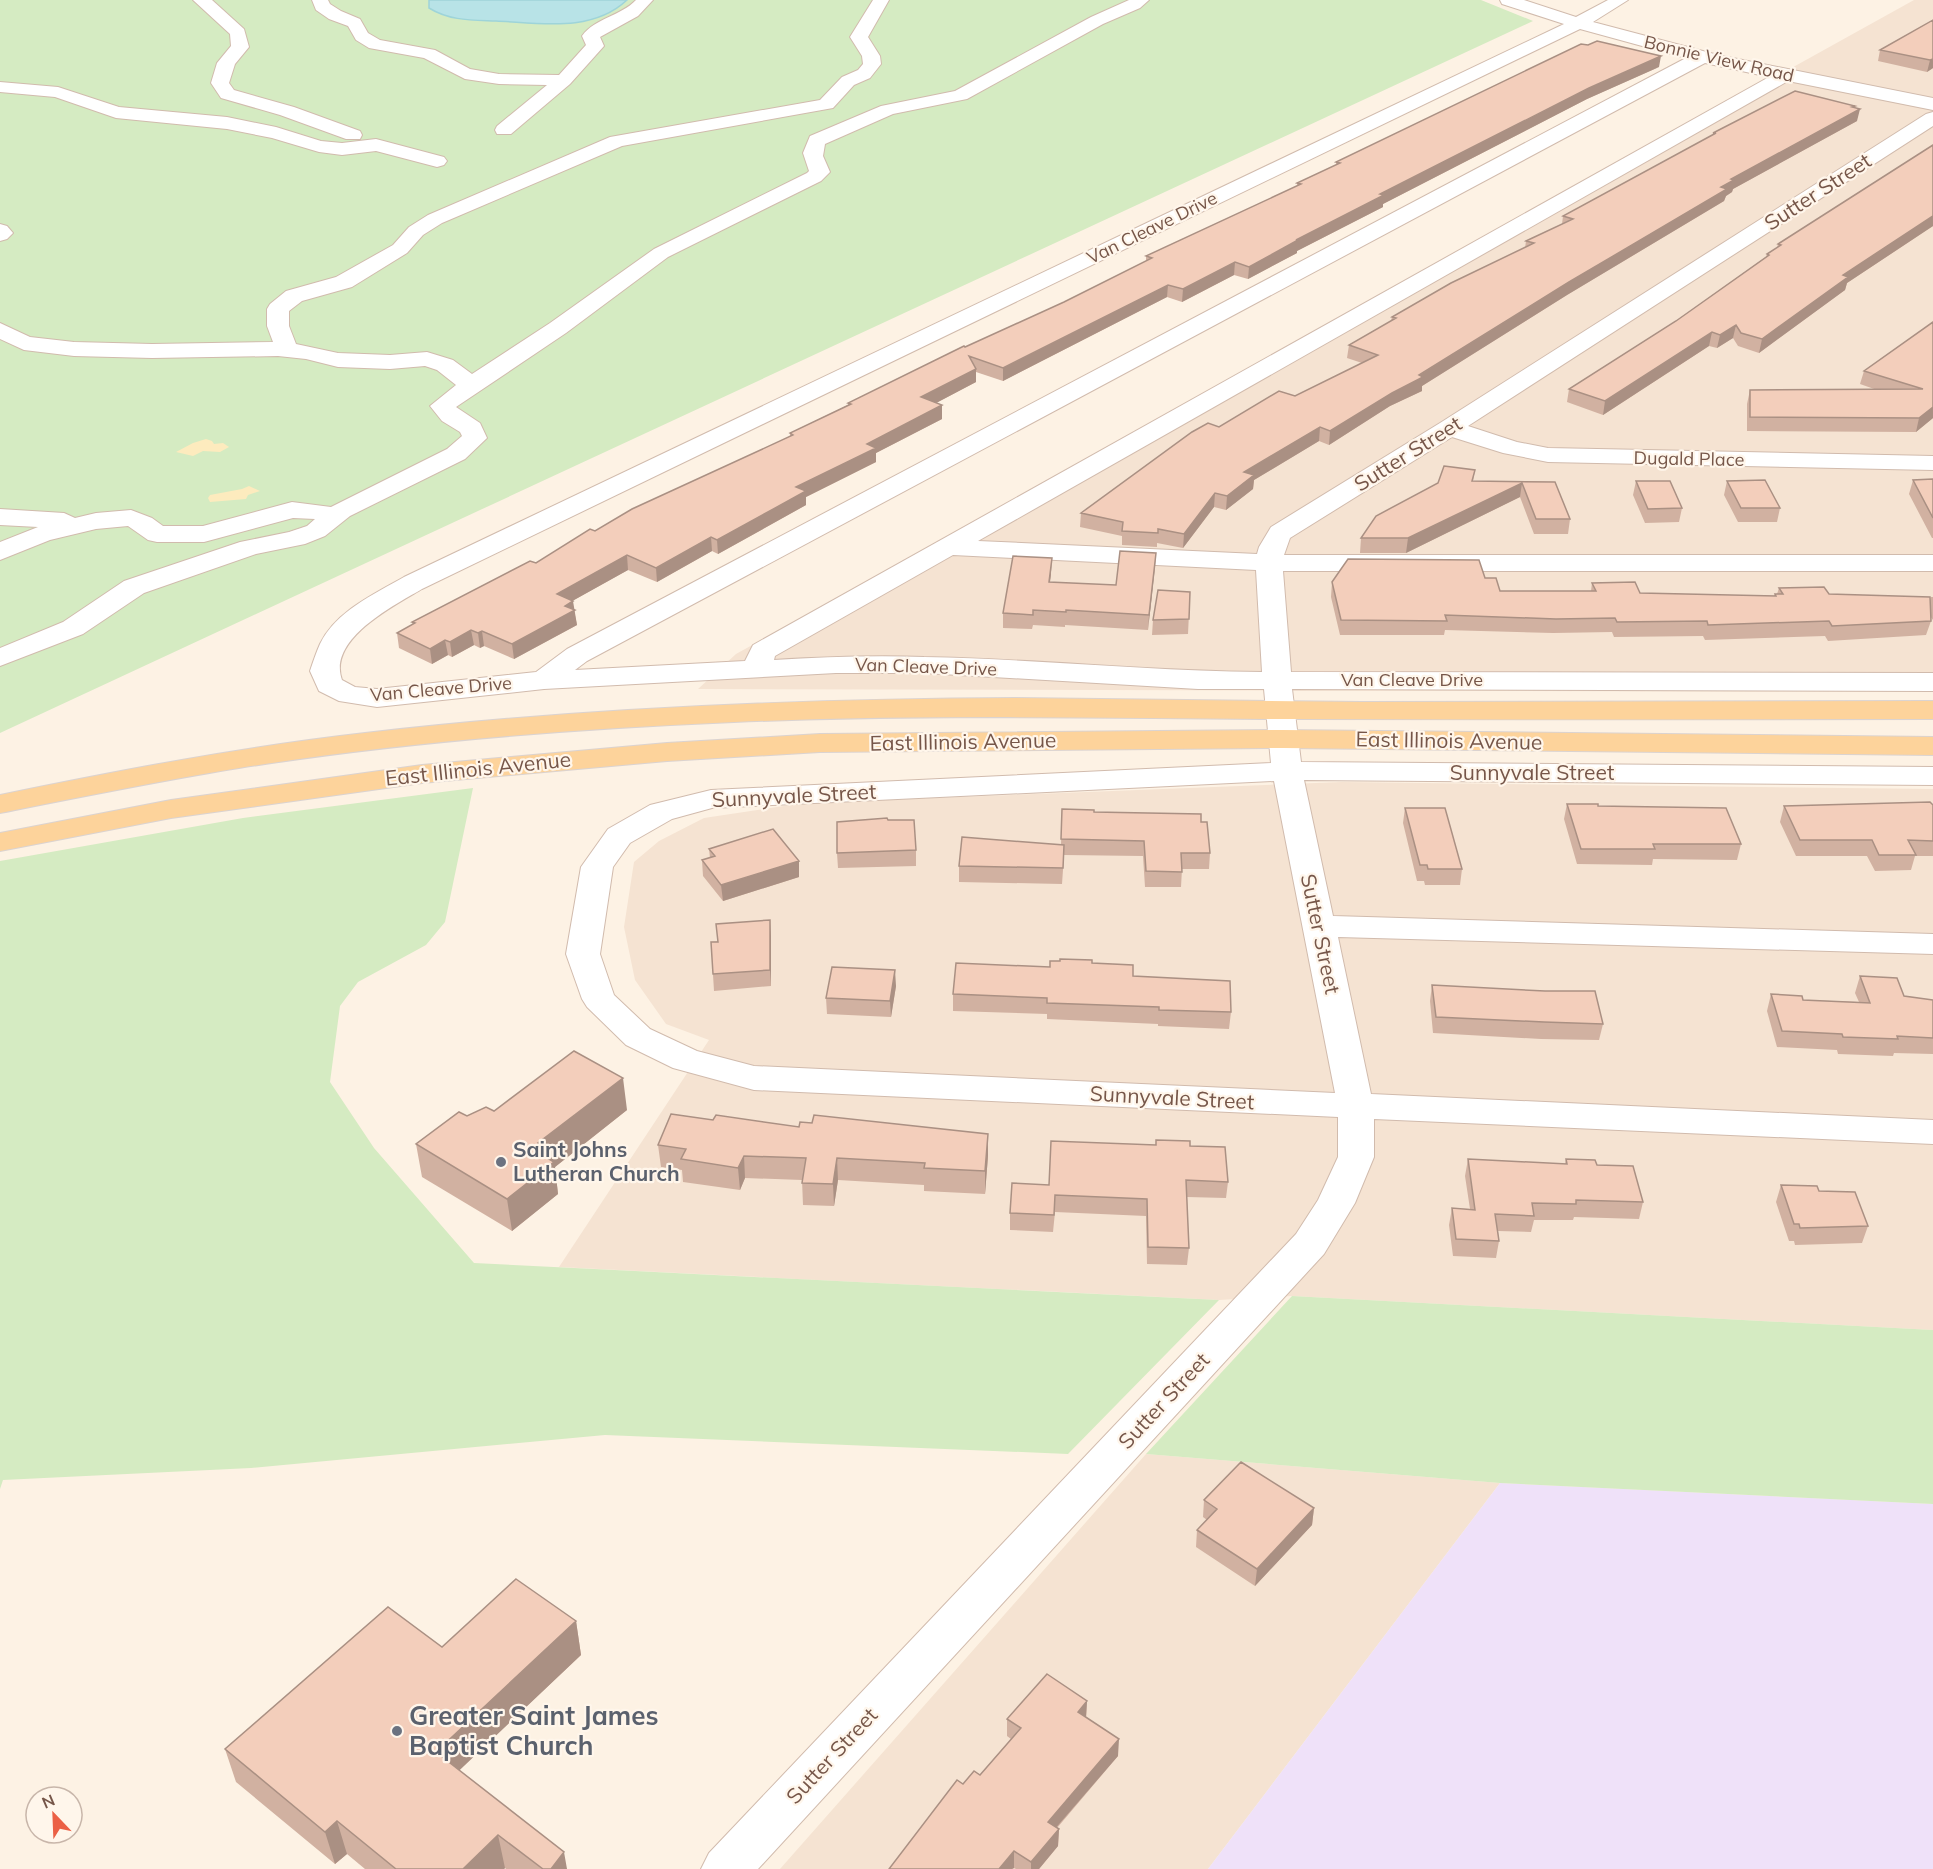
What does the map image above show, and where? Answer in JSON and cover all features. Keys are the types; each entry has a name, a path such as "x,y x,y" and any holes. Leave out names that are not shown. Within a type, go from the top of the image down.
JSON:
{"main road":[{"name":"East Illinois Avenue","path":"0,804 221,762 380,741 675,716 847,709 978,707 1281,724 1933,746"},
{"name":"East Illinois Avenue","path":"0,842 182,807 422,774 578,758 820,743 1281,724 1933,710"}],"street":[{"path":"201,0 213,8 238,33 240,47 226,63 220,83 227,94 287,111 376,145 437,161"},
{"path":"320,0 322,6 335,15 354,23 362,36 375,44 429,54 449,63 465,74 499,79 564,80"},
{"path":"504,130 564,80 595,46 591,36 599,29 621,21 645,0"},
{"path":"287,350 278,326 278,309 294,296 344,282 400,249 416,231 435,219 617,141 826,104 848,81 864,74 872,64 871,56 860,37 881,0"},
{"path":"0,658 73,628 134,587 249,548 296,538 316,531 334,517 456,454 475,438 471,428 450,416 442,406 558,328 661,253 814,177 820,172 813,161 812,149 817,140 878,113 903,106 942,102 961,95 1083,29 1099,18 1127,8 1141,0"},
{"name":"Bonnie View Road","path":"1509,0 1580,23 1704,56 1933,104"},
{"name":"Van Cleave Drive","path":"1620,0 1580,23 413,583 369,609 348,626 334,644 324,671 329,685 349,695 377,698 544,680 756,668 926,665 1198,680 1933,682"},
{"path":"544,680 588,649 1704,56"},
{"path":"756,668 763,651 1786,75"},
{"path":"0,87 58,92 116,112 227,123 276,133 319,146 342,149 376,145"},
{"name":"Sutter Street","path":"726,1869 1310,1244 1336,1203 1356,1157 1356,1106 1287,771 1281,724 1269,563 1272,547 1280,533 1449,428 1933,118"},
{"path":"0,230 3,233 0,235"},
{"path":"0,330 24,343 74,348 152,351 287,350 338,360 390,362 427,358 445,365 471,385"},
{"name":"Dugald Place","path":"1449,428 1512,448 1548,455 1933,463"},
{"path":"0,517 44,521 131,518 143,523 157,534 204,534 292,510 322,512 334,517"},
{"path":"0,552 41,534 96,520"},
{"path":"948,547 1269,563 1933,563"},
{"name":"Sunnyvale Street","path":"1933,776 1287,771 711,800 662,812 619,836 597,867 583,954 599,999 638,1037 685,1060 754,1078 1933,1132"},
{"path":"1319,926 1933,944"}],"shaded area":[{"path":"1914,0 1933,0 1933,692 698,689 736,654"},
{"path":"1342,782 1933,789 1933,1330 1292,1296 1219,1300 559,1267 709,1040 666,1024 635,980 624,927 634,862 659,841 704,818 804,803"},
{"path":"1146,1454 1500,1483 1208,1869 780,1869"},
{"path":"1500,1483 1933,1504 1933,1869 1208,1869"}],"green space":[{"path":"0,0 1481,0 1533,21 0,733"},
{"path":"473,788 445,922 426,945 358,982 340,1006 330,1082 374,1148 474,1263 1219,1300 1068,1454 605,1435 251,1468 3,1480 0,1489 0,861 243,818"},
{"path":"1292,1296 1933,1330 1933,1504 1500,1483 1146,1454"}],"sand":[{"path":"206,439 214,444 223,443 229,447 220,452 203,451 193,456 176,452 193,443"},
{"path":"249,486 260,491 248,495 246,499 210,502 208,498 210,495"}],"water":[{"path":"429,0 627,0 613,10 582,22 548,24 453,18 429,8"}],"building":[{"path":"1933,20 1933,59 1880,50"},
{"path":"1597,41 1661,56 1589,88 1380,194 1384,195 1249,267 1235,262 1183,289 1168,285 1003,368 969,356 976,369 921,397 942,405 867,444 876,448 796,487 806,491 717,540 711,537 656,568 627,555 557,594 573,601 565,606 575,610 512,644 482,631 478,633 471,630 450,642 445,640 430,649 397,633 415,623 412,622 530,561 536,563 590,529 595,531 632,509 793,435 790,433 964,346 1064,302 1152,258 1146,256 1301,184 1297,183 1340,163 1336,162 1581,44 1588,45"},
{"path":"1795,91 1860,109 1731,179 1734,180 1721,187 1727,189 1569,282 1419,375 1423,377 1330,431 1320,427 1244,472 1254,475 1227,496 1215,493 1184,534 1158,529 1158,533 1122,531 1123,522 1081,513 1192,432 1208,423 1219,427 1279,391 1295,396 1378,355 1349,345 1451,283 1534,243 1526,241 1573,219 1563,216 1716,133 1713,133"},
{"path":"1933,145 1933,216 1843,275 1848,277 1762,339 1741,333 1736,325 1720,335 1712,332 1605,401 1569,389 1676,321 1769,255 1767,254 1781,245 1778,244"},
{"path":"1933,322 1933,407 1919,418 1750,417 1750,390 1923,389 1864,371"},
{"path":"1444,466 1475,470 1472,481 1555,482 1570,519 1536,519 1522,483 1408,538 1361,538 1376,516 1438,483"},
{"path":"1933,479 1933,518 1913,480"},
{"path":"1765,480 1780,508 1741,508 1727,481"},
{"path":"1636,481 1670,481 1682,508 1648,509"},
{"path":"1120,551 1156,553 1149,615 1066,610 1066,612 1033,610 1033,615 1003,613 1013,556 1052,558 1049,582 1116,585"},
{"path":"1348,559 1479,560 1485,578 1496,578 1500,591 1596,591 1592,583 1635,582 1640,593 1776,596 1775,594 1783,594 1779,588 1824,587 1829,594 1930,597 1931,621 1832,626 1829,621 1708,625 1707,621 1617,622 1615,618 1556,619 1445,615 1447,621 1341,620 1332,582"},
{"path":"1158,590 1190,592 1189,619 1153,620"},
{"path":"1930,802 1933,805 1933,841 1908,840 1916,855 1879,855 1872,840 1800,840 1784,806"},
{"path":"1567,804 1726,808 1741,844 1653,844 1655,849 1581,849"},
{"path":"1405,808 1445,808 1462,869 1428,869 1427,865 1420,865"},
{"path":"1062,809 1094,810 1094,812 1201,814 1201,822 1207,822 1210,853 1181,853 1182,872 1146,871 1144,841 1061,839"},
{"path":"887,818 888,820 914,820 916,850 837,853 837,822"},
{"path":"773,829 799,861 721,885 702,860 715,856 709,849"},
{"path":"962,837 1064,845 1063,868 959,866"},
{"path":"770,920 770,970 713,974 711,942 718,942 716,924"},
{"path":"1060,959 1133,965 1133,976 1230,981 1231,1012 1047,1003 1047,998 953,994 956,963 1050,967 1050,961 1060,961"},
{"path":"832,967 895,970 890,1001 826,998"},
{"path":"1860,976 1897,978 1904,996 1933,1000 1933,1038 1843,1037 1842,1034 1782,1031 1771,994 1802,996 1803,1000 1870,1003"},
{"path":"1432,985 1545,991 1595,991 1603,1024 1436,1017"},
{"path":"574,1051 623,1078 538,1143 549,1150 542,1155 554,1162 507,1199 416,1144 459,1112 467,1116 486,1107 494,1111"},
{"path":"671,1114 713,1120 716,1115 799,1127 800,1122 812,1123 814,1115 988,1134 985,1171 924,1168 925,1163 837,1158 833,1184 802,1183 806,1158 744,1156 738,1168 681,1159 686,1149 658,1145"},
{"path":"1156,1140 1190,1141 1190,1146 1225,1147 1228,1182 1186,1180 1189,1248 1148,1247 1147,1199 1055,1195 1054,1215 1010,1213 1012,1183 1049,1185 1051,1141 1156,1145"},
{"path":"1468,1159 1567,1164 1566,1159 1595,1160 1597,1165 1633,1166 1643,1202 1576,1200 1576,1204 1532,1203 1534,1216 1495,1214 1499,1241 1456,1239 1452,1208 1475,1210"},
{"path":"1781,1185 1817,1186 1819,1191 1855,1192 1868,1226 1800,1228 1799,1224 1794,1224"},
{"path":"1241,1462 1314,1508 1257,1569 1197,1530 1217,1509 1204,1500"},
{"name":"Greater Saint James Baptist Church","path":"516,1579 576,1621 436,1752 564,1852 551,1869 543,1869 498,1835 463,1869 396,1869 337,1821 325,1832 225,1749 388,1607 442,1647"},
{"path":"1047,1674 1087,1701 1078,1712 1119,1739 1048,1822 1059,1829 1031,1862 1014,1851 999,1869 889,1869 957,1780 963,1784 974,1771 980,1775 1021,1728 1007,1719"}],"place":[{"name":"Saint Johns Lutheran Church","path":"501,1162"},
{"name":"Greater Saint James Baptist Church","path":"397,1731"}]}
